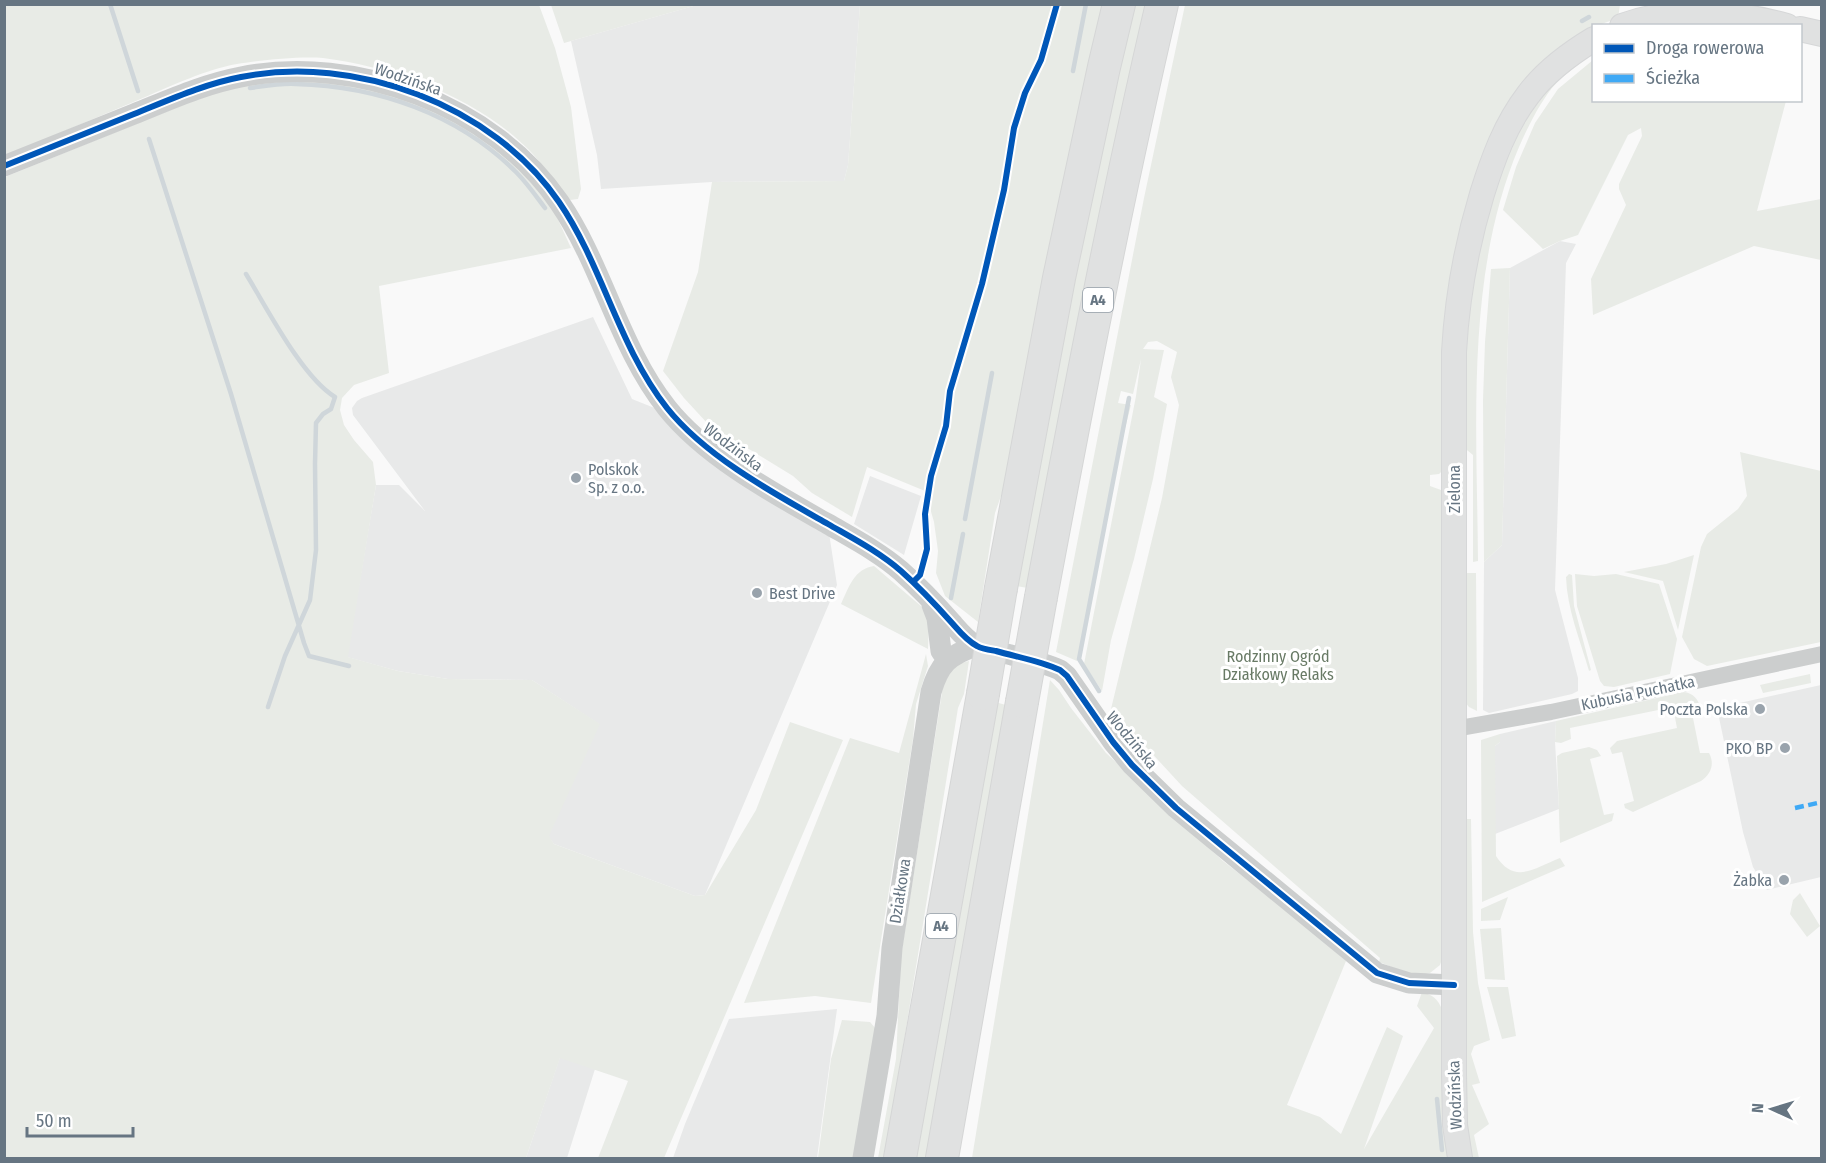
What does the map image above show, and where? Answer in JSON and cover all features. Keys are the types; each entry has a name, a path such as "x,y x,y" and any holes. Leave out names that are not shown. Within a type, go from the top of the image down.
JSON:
{"highway":[{"name":"A4","path":"900,1158 1001,588 1059,278 1119,4"},
{"name":"A4","path":"942,1158 1041,597 1132,131 1162,4"}],"main road":[{"path":"1629,24 1658,16 1695,12 1736,14 1778,24"},
{"path":"1802,29 1821,34"},
{"name":"Zielona","path":"1454,985 1454,352 1459,293 1467,249 1488,175 1511,120 1529,94 1548,73 1592,40"},
{"name":"Wodzińska","path":"1454,985 1455,1125 1460,1158"}],"street":[{"name":"Wodzińska","path":"4,166 189,92 262,73 350,75 402,88 439,103 484,129 510,149 529,165 558,200 585,246 640,366 668,410 684,427 719,456 772,493 875,550 900,570 976,646 1060,669 1068,676 1119,750 1176,808 1377,973 1409,983 1454,985"},
{"path":"930,599 937,618 941,651 947,660 959,652 976,646"},
{"name":"Kubusia Puchatka","path":"1454,729 1551,712 1821,654"},
{"name":"Działkowa","path":"863,1158 887,1016 892,948 931,692 935,677 947,660"}],"shaded area":[{"path":"697,5 860,5 848,165 844,181 712,182 601,189 597,155 571,41"},
{"path":"1560,241 1576,244 1566,263 1555,590 1578,678 1578,691 1489,713 1483,710 1484,562 1502,545 1510,268"},
{"path":"593,317 632,399 657,409 829,533 837,585 705,895 695,896 554,844 548,836 599,724 532,680 448,679 398,671 347,657 376,485 399,485 425,511 353,415 352,408 357,401"},
{"path":"870,476 921,496 904,555 854,524"},
{"path":"1821,685 1821,877 1767,890 1753,867 1743,832 1717,708"},
{"path":"1556,721 1559,809 1495,834 1495,746 1500,742 1500,734"},
{"path":"837,1009 817,1158 673,1158 729,1019"},
{"path":"560,1057 595,1069 567,1158 526,1158"}],"green space":[{"path":"551,4 697,5 564,43"},
{"path":"5,5 539,5 555,48 571,107 581,189 578,199 570,200 564,196 533,154 507,131 459,100 406,77 350,62 323,58 268,60 214,70 177,83 5,156"},
{"path":"860,5 1105,5 1007,479 995,513 978,622 945,596 936,573 938,551 934,522 925,491 867,467 852,517 812,493 793,476 708,424 663,371 698,272 712,182 844,181 848,165"},
{"path":"1130,5 1152,5 1034,589 1009,585"},
{"name":"Rodzinny Ogród Działkowy Relaks","path":"1185,5 1620,5 1618,18 1602,24 1592,24 1592,30 1483,161 1446,467 1439,474 1430,475 1430,486 1441,490 1441,574 1446,574 1443,956 1440,965 1430,973 1415,976 1379,962 1380,958 1182,786 1111,709 1162,498 1179,405 1171,377 1177,352 1157,341 1148,342 1143,349 1164,350 1154,397 1167,404 1153,479 1134,559 1111,640 1102,691 1084,664 1136,396 1141,359 1133,394 1121,391 1118,403 1131,405 1114,471 1077,661 1056,652 1144,198"},
{"path":"1592,54 1556,83 1534,117 1519,147 1502,196 1490,246 1482,298 1478,351 1476,457 1478,561 1473,562 1473,455 1462,446 1468,288 1502,155 1550,78"},
{"path":"1592,61 1592,102 1786,102 1757,211 1821,199 1821,260 1754,246 1593,315 1591,279 1626,205 1619,184 1642,136 1641,128 1628,135 1578,235 1543,249 1503,210 1516,167 1535,123 1558,89"},
{"path":"295,80 349,81 437,110 504,153 550,202 571,248 379,286 389,373 354,385 342,398 340,410 344,425 373,462 376,485 348,657 398,671 448,679 532,680 600,724 549,836 554,844 695,896 705,895 756,810 790,722 843,740 664,1158 598,1158 628,1081 560,1058 526,1158 5,1158 5,177 190,102 240,85"},
{"path":"1510,268 1502,545 1484,562 1483,400 1491,269"},
{"path":"1740,452 1821,471 1821,642 1707,666 1694,659 1682,637 1701,547 1707,534 1738,509 1747,496"},
{"path":"1694,555 1678,630 1663,581 1624,572 1666,564"},
{"path":"874,566 921,606 929,621 928,649 841,604 857,575"},
{"path":"1464,573 1476,573 1477,711 1464,701"},
{"path":"1569,574 1572,575 1574,606 1591,670 1589,671 1569,601 1566,577"},
{"path":"1575,574 1594,576 1616,574 1659,584 1677,639 1670,674 1614,687 1604,686 1600,681 1577,606"},
{"path":"926,654 928,666 916,704 913,739 871,1003 815,996 744,1003 850,738 899,753"},
{"path":"969,661 964,694 958,708 885,1158 878,1158 896,1059 901,956 943,686 954,665"},
{"path":"1810,674 1811,683 1763,693 1760,685"},
{"path":"1050,680 1106,753 1223,861 1299,920 1346,961 1287,1105 1320,1117 1341,1134 1387,1027 1403,1036 1364,1149 1434,1028 1417,1006 1422,992 1431,995 1436,1000 1444,1014 1452,1158 972,1158"},
{"path":"1683,692 1693,695 1700,705 1701,709 1692,713 1700,753 1709,753 1712,761 1711,768 1701,781 1633,812 1625,808 1624,804 1634,801 1622,752 1612,754 1610,748 1617,741 1677,728 1673,707 1570,728 1571,739 1561,743 1555,742 1556,721"},
{"path":"988,700 1013,707 933,1158 907,1158"},
{"path":"1500,734 1500,742 1495,746 1496,856 1503,865 1518,872 1525,872 1560,858 1565,866 1482,902 1481,740"},
{"path":"1589,747 1597,750 1601,756 1590,759 1604,815 1614,813 1612,821 1560,843 1557,756"},
{"path":"1462,819 1471,819 1473,932 1478,983 1490,1040 1474,1046 1471,1054 1480,1083 1472,1085 1489,1124 1474,1135 1479,1158 1468,1158 1463,1124"},
{"path":"1800,893 1820,926 1807,937 1790,914 1793,900"},
{"path":"1508,897 1500,920 1481,921 1481,909"},
{"path":"1501,928 1505,980 1485,979 1480,929"},
{"path":"1487,987 1508,987 1516,1036 1502,1039"},
{"path":"842,1020 870,1022 876,1029 855,1158 818,1158 831,1059"}],"waterway":[{"path":"110,4 138,91"},
{"path":"1073,71 1086,4"},
{"path":"1582,21 1589,17"},
{"path":"250,88 285,84 326,86 386,97 415,107 469,134 493,152 520,176 545,208"},
{"path":"149,139 231,394 304,643 309,656 349,666"},
{"path":"246,274 298,358 310,374 335,397 331,409 323,414 316,423 316,550 310,600 285,656 268,707"},
{"path":"965,519 992,373"},
{"path":"1099,691 1079,659 1129,398"},
{"path":"951,598 963,534"},
{"path":"1437,1099 1442,1150"}],"marked path":[{"path":"1795,808 1822,802"}],"cycle path":[{"path":"913,582 920,575 927,549 925,514 931,476 946,426 950,391 982,284 1004,190 1014,128 1025,93 1041,60 1057,4"},
{"path":"4,166 173,98 241,77 285,72 330,73 374,81 418,94 459,114 497,138 531,168 559,202 588,252 623,332 650,384 667,408 701,443 764,487 893,564 973,644 1060,670 1067,676 1132,765 1176,808 1377,973 1409,983 1454,985"}],"place":[{"name":"Polskok Sp. z o.o.","path":"576,478"},
{"name":"Best Drive","path":"757,593"},
{"name":"Poczta Polska","path":"1760,709"},
{"name":"PKO BP","path":"1785,748"},
{"name":"Żabka","path":"1784,880"}]}
